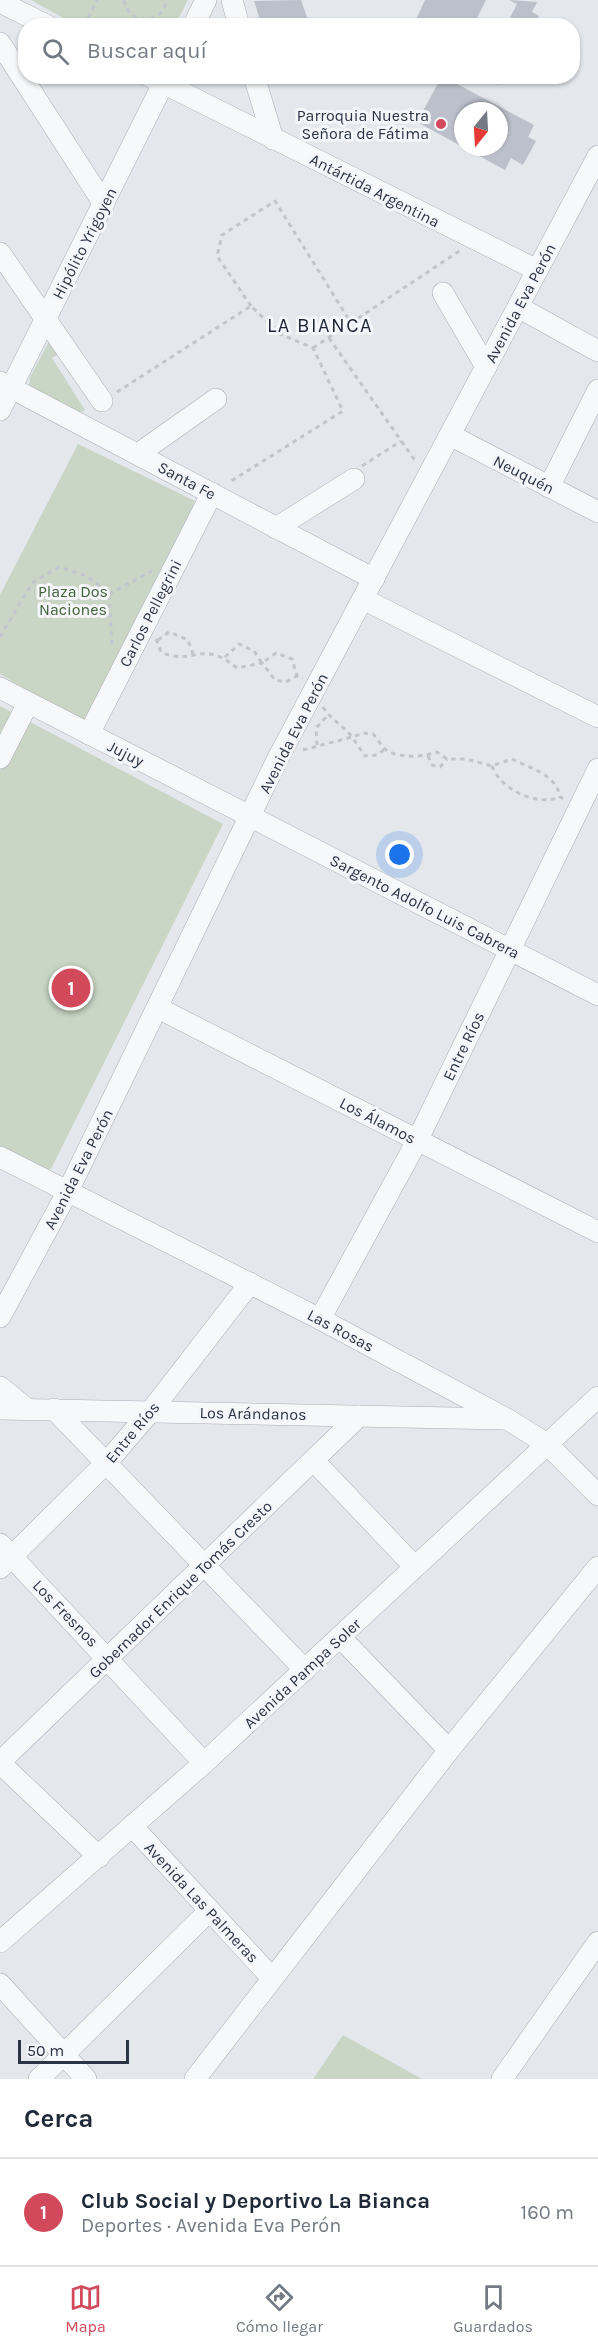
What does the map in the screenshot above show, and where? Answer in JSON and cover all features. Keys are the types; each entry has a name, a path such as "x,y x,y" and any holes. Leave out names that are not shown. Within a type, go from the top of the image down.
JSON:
{"street":[{"path":"197,18 206,0"},
{"path":"232,0 237,18"},
{"path":"0,2 32,18"},
{"path":"0,43 18,71"},
{"path":"26,84 104,204"},
{"name":"Hipólito Yrigoyen","path":"0,410 6,385 45,320 104,204 158,84"},
{"name":"Antártida Argentina","path":"169,84 273,139 537,270"},
{"path":"256,84 273,139"},
{"name":"Avenida Eva Perón","path":"0,1317 68,1191 251,818 277,760 598,156"},
{"path":"0,253 102,401"},
{"path":"443,293 486,367"},
{"path":"518,307 598,351"},
{"name":"Santa Fe","path":"6,385 374,579"},
{"path":"549,487 598,390"},
{"path":"138,454 216,399"},
{"name":"Neuquén","path":"450,435 598,512"},
{"path":"276,528 354,479"},
{"name":"Carlos Pellegrini","path":"89,734 150,635 180,555 212,493"},
{"path":"363,599 594,710"},
{"name":"Jujuy","path":"0,688 251,818"},
{"path":"0,759 28,703"},
{"name":"Entre Ríos","path":"320,1319 417,1140 598,769"},
{"name":"Sargento Adolfo Luis Cabrera","path":"251,818 510,948 598,995"},
{"name":"Los Álamos","path":"158,1008 598,1232"},
{"name":"Las Rosas","path":"0,1157 320,1319 507,1419 547,1444 598,1495"},
{"name":"Entre Ríos","path":"4,1556 107,1462 151,1410 250,1283"},
{"path":"0,1387 27,1409"},
{"name":"Avenida Pampa Soler","path":"0,1942 204,1763 598,1397"},
{"name":"Los Arándanos","path":"0,1409 151,1410 507,1419"},
{"path":"54,1409 305,1670"},
{"name":"Gobernador Enrique Tomás Cresto","path":"0,1762 359,1416"},
{"path":"314,1461 415,1567"},
{"name":"Los Fresnos","path":"4,1556 108,1658 204,1763"},
{"path":"195,2079 449,1750 598,1567"},
{"path":"340,1637 449,1750"},
{"path":"0,1762 99,1857"},
{"name":"Avenida Las Palmeras","path":"132,1826 272,1978"},
{"path":"39,2079 209,1911"},
{"path":"502,2079 598,1942"},
{"path":"0,1984 86,2079"}],"path":[{"path":"88,18 97,0"},
{"path":"124,0 131,15 137,18"},
{"path":"154,18 160,14 166,0"},
{"path":"212,493 343,411 314,348 280,334 251,306 217,256 222,234 275,201 351,323"},
{"path":"314,348 476,241"},
{"path":"102,401 251,306"},
{"path":"329,338 427,478"},
{"path":"354,479 351,472 402,441"},
{"path":"109,594 180,555"},
{"path":"0,637 33,583 59,567 87,576 109,594 112,650"},
{"path":"193,654 188,640 169,632 150,635 161,652 176,659 206,652 225,657 237,668 262,663 276,653 292,659 297,676"},
{"path":"225,657 239,644 254,651 275,680 286,682 297,676 308,680 328,715 344,726 365,756 377,755 385,749"},
{"path":"317,745 316,728 328,715"},
{"path":"277,760 317,745 338,743 363,733 373,734 385,749 400,754 428,756 437,752 447,759 465,759 492,766 512,759 548,777 559,787 560,797"},
{"path":"428,756 432,765 440,767 447,759"},
{"path":"492,766 501,783 540,802 560,797 580,806"}],"green space":[{"path":"31,0 188,0 179,18 63,18"},
{"path":"51,338 62,352 52,358 85,410 76,415 29,387 30,377"},
{"name":"Plaza Dos Naciones","path":"78,444 195,501 178,543 85,725 0,674 0,595"},
{"path":"0,706 223,824 51,1169 35,1170 0,1152"},
{"path":"343,2035 422,2079 313,2079"}],"building":[{"path":"301,0 307,18 259,18 254,1"},
{"path":"425,0 486,0 477,18 417,18"},
{"path":"509,0 537,2 532,12 539,16 538,18 510,18 517,4"},
{"name":"Parroquia Nuestra Señora de Fátima","path":"438,84 457,84 491,102 454,102 454,142 417,122"},
{"name":"Parroquia Nuestra Señora de Fátima","path":"508,111 534,125 528,137 536,141 523,165 511,158 505,170 479,156 508,156"}],"place":[{"name":"Parroquia Nuestra Señora de Fátima","path":"441,124"},
{"name":"Club Social y Deportivo La Bianca","path":"71,988"}],"district":[{"name":"LA BIANCA","path":"320,325"}]}
